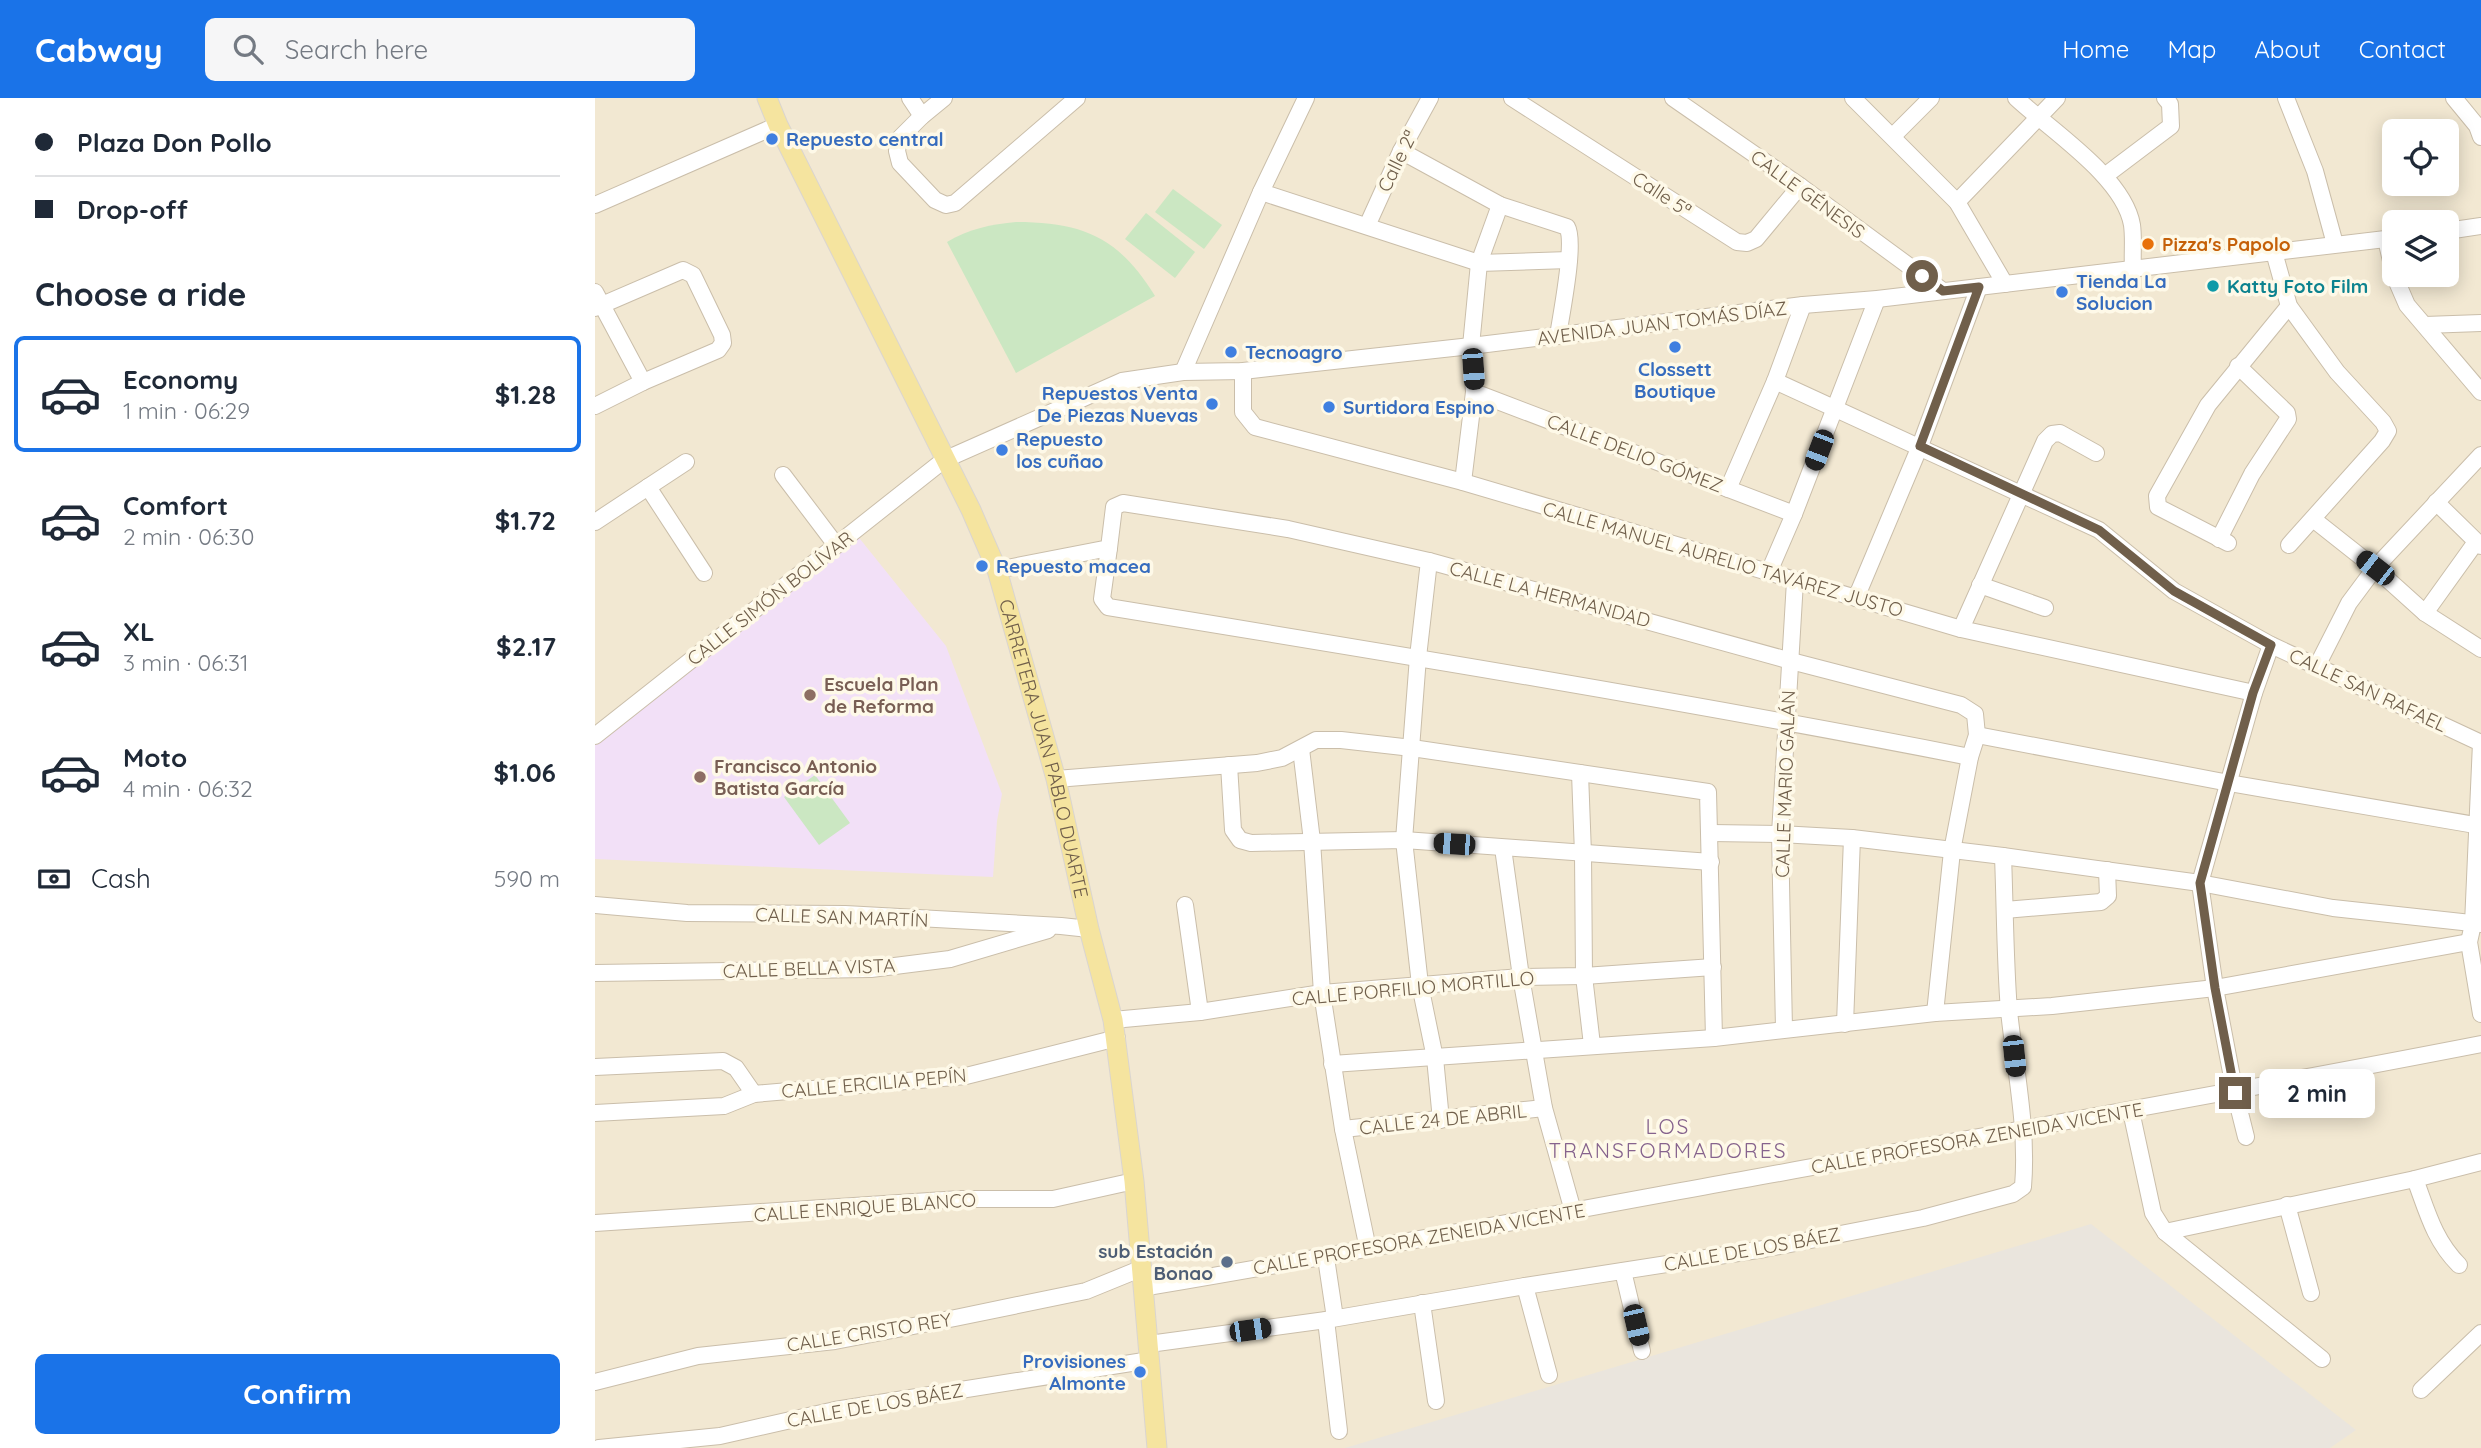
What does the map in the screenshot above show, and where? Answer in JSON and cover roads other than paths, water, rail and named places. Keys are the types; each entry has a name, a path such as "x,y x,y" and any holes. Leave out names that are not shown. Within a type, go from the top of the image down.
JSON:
{"main road":[{"name":"CARRETERA JUAN PABLO DUARTE","path":"767,98 778,125 971,510 997,570 1056,779 1089,929 1115,1029 1134,1181 1157,1448"}],"street":[{"path":"910,98 922,116"},
{"path":"944,98 899,139 897,151 900,163 935,200 946,205 955,203 1077,98"},
{"name":"Calle 2ª","path":"1367,226 1401,151 1430,98"},
{"name":"Calle 5ª","path":"1512,98 1737,242 1747,243 1756,239 1800,186"},
{"name":"CALLE GÉNESIS","path":"1673,98 1800,186 1943,291"},
{"path":"1853,98 1957,202 2004,284"},
{"path":"1893,136 1931,98"},
{"path":"2016,98 2106,175 2121,195 2131,223 2133,268"},
{"path":"1957,202 2057,98"},
{"path":"2106,175 2171,125 2170,104 2165,98"},
{"path":"2286,98 2315,171 2335,244"},
{"path":"2454,98 2480,129"},
{"path":"1183,372 1298,102"},
{"path":"595,205 778,125"},
{"path":"1401,151 1500,205 1567,227 1571,236 1558,336"},
{"path":"1261,192 1479,263 1569,260"},
{"path":"1463,482 1474,392 1471,346 1479,263 1500,205"},
{"path":"2459,229 2481,226"},
{"name":"AVENIDA JUAN TOMÁS DÍAZ","path":"944,460 1122,381 1183,372 1243,370 1471,346 1803,305 1877,299 2382,240"},
{"path":"2274,252 2289,306 2337,372 2383,422 2388,431 2289,545"},
{"path":"595,405 719,350 723,343 722,335 692,275 683,270 597,302 643,382"},
{"path":"1856,598 1920,446 1979,287"},
{"path":"2399,287 2407,305 2481,392"},
{"path":"1769,572 1877,299"},
{"path":"1728,489 1775,380 1803,305"},
{"path":"2238,366 2287,413 2288,419 2252,474 2223,541 2158,507 2157,496 2208,405 2238,366 2289,306"},
{"path":"2425,325 2481,323"},
{"name":"CALLE MANUEL AURELIO TAVÁREZ JUSTO","path":"1243,370 1243,411 1255,427 1463,482 1961,629 2253,693"},
{"name":"CALLE SAN RAFAEL","path":"1775,380 2099,530 2174,591 2271,645 2481,743"},
{"name":"CALLE DELIO GÓMEZ","path":"1474,392 1794,514"},
{"path":"1961,629 2045,441 2052,434 2060,433 2096,453"},
{"path":"2318,666 2349,603 2375,568 2481,455"},
{"name":"CALLE SIMÓN BOLÍVAR","path":"595,736 944,460"},
{"path":"595,522 686,462"},
{"path":"783,475 836,545"},
{"path":"648,487 704,572"},
{"path":"2425,613 2479,544 2436,502"},
{"name":"CALLE LA HERMANDAD","path":"1109,548 1114,507 1123,503 1288,529 1429,561 1961,705 1975,713 1977,735"},
{"path":"2313,519 2375,568 2425,613 2481,649"},
{"path":"997,570 1109,548 1102,599 1108,607 1788,721 1970,757"},
{"path":"1429,561 1418,657 1404,840 1420,985 1435,1058 1441,1120"},
{"name":"CALLE MARIO GALÁN","path":"1784,1029 1780,834 1795,581"},
{"path":"1980,585 2045,608"},
{"path":"2246,1137 2215,988 2200,883 2253,693 2271,645"},
{"path":"1935,1013 1952,851 1970,757 1977,735 2229,783 2479,825"},
{"path":"1056,779 1282,758 1316,740 1341,740 1708,792 1714,1038"},
{"path":"2481,743 2477,924 2469,942 2481,1014"},
{"path":"1301,749 1312,841 1322,993 1343,1129 1368,1249"},
{"path":"1229,765 1233,830 1240,840 1251,843 1404,840 1711,862"},
{"path":"1580,774 1584,976 1592,1045"},
{"path":"1711,833 1852,838 2200,883 2333,908 2477,924"},
{"path":"1845,1024 1852,838"},
{"path":"1503,848 1521,978 1544,1108 1573,1211"},
{"name":"CALLE DE LOS BÁEZ","path":"599,1448 720,1436 835,1410 1330,1319 1804,1242 1923,1218 2013,1194 2022,1187 2021,1129 2009,1007 2003,856"},
{"path":"2005,910 2101,902 2108,896 2107,870"},
{"name":"CALLE SAN MARTÍN","path":"595,905 687,913 845,914 1089,929"},
{"path":"1185,905 1200,1012"},
{"name":"CALLE BELLA VISTA","path":"595,973 871,969 950,959 1061,926"},
{"path":"1332,1064 1714,1038 1935,1013 2052,1006 2215,988 2469,942"},
{"name":"CALLE PORFILIO MORTILLO","path":"1115,1029 1200,1012 1322,993 1713,967"},
{"name":"CALLE ERCILIA PEPÍN","path":"595,1113 724,1106 754,1094 965,1076 1115,1029"},
{"name":"CALLE PROFESORA ZENEIDA VICENTE","path":"1141,1279 1326,1258 2021,1129 2235,1093 2481,1044"},
{"name":"CALLE ERCILIA PEPÍN","path":"595,1067 723,1061 737,1068 754,1094"},
{"name":"CALLE 24 DE ABRIL","path":"1343,1129 1544,1108"},
{"path":"2131,1111 2153,1213 2165,1232 2322,1359"},
{"path":"2165,1232 2415,1179 2481,1162"},
{"path":"2415,1179 2434,1233 2459,1265"},
{"name":"CALLE ENRIQUE BLANCO","path":"595,1223 960,1199 1053,1199 1134,1181"},
{"path":"2287,1205 2311,1293"},
{"path":"1326,1258 1339,1431"},
{"path":"1623,1271 1642,1351"},
{"name":"CALLE CRISTO REY","path":"595,1382 698,1356 835,1342 1141,1279"},
{"path":"1525,1286 1549,1375"},
{"path":"1422,1303 1436,1401"},
{"path":"2421,1390 2481,1333"}],"place":[{"name":"Repuesto central","path":"772,139"},
{"name":"Pizza's Papolo","path":"2148,244"},
{"name":"Katty Foto Film","path":"2213,286"},
{"name":"Tienda La Solucion","path":"2062,292"},
{"name":"Clossett Boutique","path":"1675,347"},
{"name":"Tecnoagro","path":"1231,352"},
{"name":"Repuestos Venta De Piezas Nuevas","path":"1212,404"},
{"name":"Surtidora Espino","path":"1329,407"},
{"name":"Repuesto los cuñao","path":"1002,450"},
{"name":"Repuesto macea","path":"982,566"},
{"name":"Escuela Plan de Reforma","path":"810,695"},
{"name":"Francisco Antonio Batista García","path":"700,777"},
{"name":"sub Estación Bonao","path":"1227,1262"},
{"name":"Provisiones Almonte","path":"1140,1372"}],"district":[{"name":"LOS TRANSFORMADORES","path":"1668,1139"}]}
